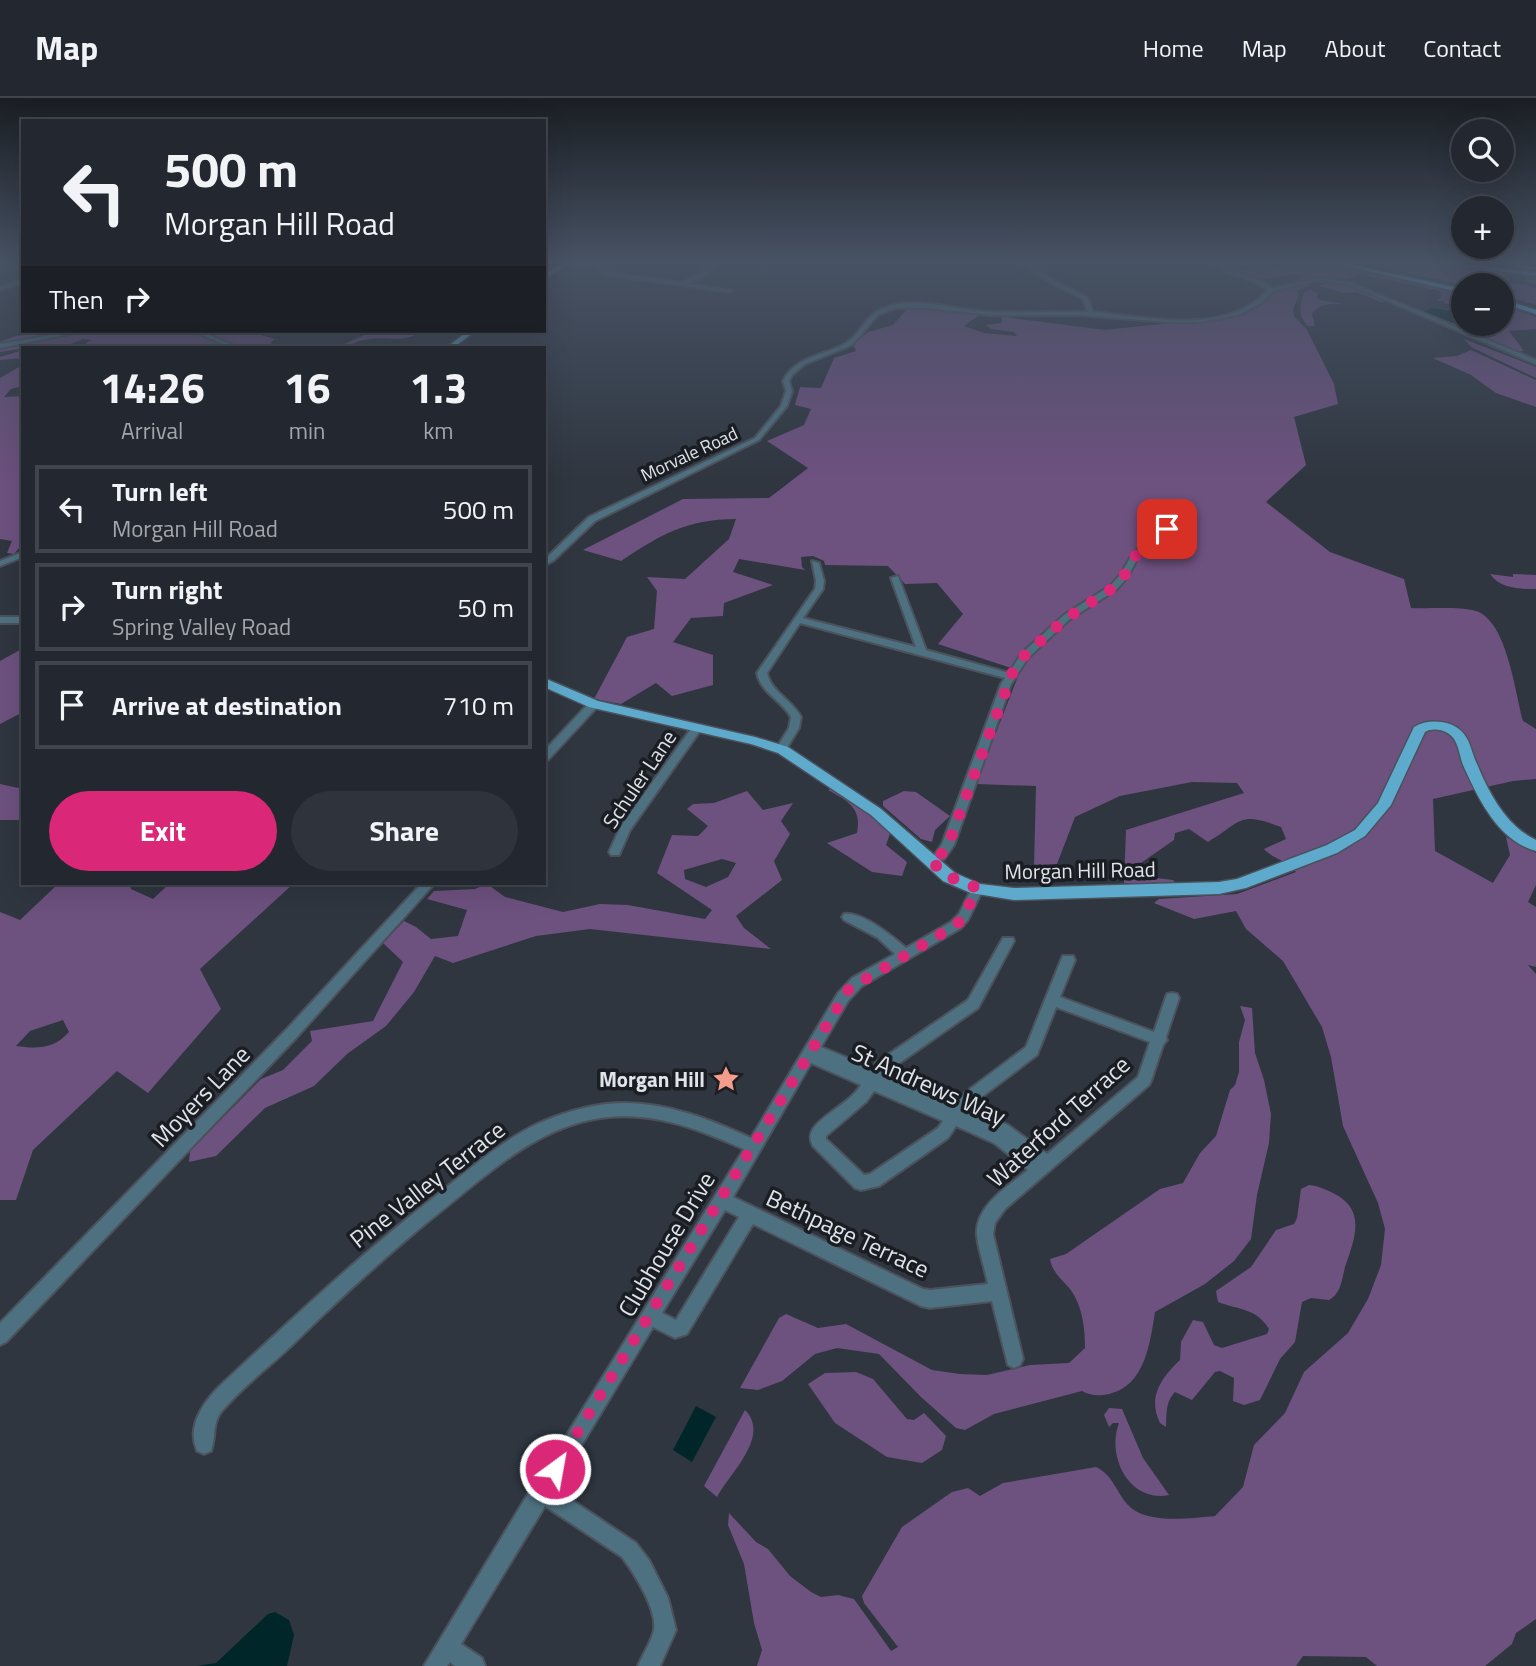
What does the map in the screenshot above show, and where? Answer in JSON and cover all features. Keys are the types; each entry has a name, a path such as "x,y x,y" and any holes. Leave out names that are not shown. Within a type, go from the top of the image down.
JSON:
{"main road":[{"path":"452,346 469,333"},
{"name":"Morgan Hill Road","path":"546,683 594,704 781,749 876,812 952,878 977,888 1014,894 1206,889 1240,884 1340,846 1360,833 1380,811 1419,730 1427,726 1445,728 1458,736 1473,771 1503,823 1516,837 1536,846"}],"street":[{"path":"0,345 69,333"},
{"path":"201,333 231,346"},
{"name":"Morvale Road","path":"546,563 563,550 576,531 592,519 757,439 784,406 789,394 786,381 788,375 817,356 850,345 857,333"},
{"path":"1468,333 1536,362"},
{"path":"930,861 940,856 948,845 1010,676 1024,656 1064,620 1113,588 1124,576 1136,555 1181,518"},
{"path":"0,564 21,555"},
{"path":"781,749 796,726 796,715 766,686 762,675 765,666 819,589 815,563"},
{"path":"895,578 922,652"},
{"path":"0,620 21,620"},
{"path":"797,620 1010,676"},
{"path":"546,756 594,704"},
{"name":"Schuler Lane","path":"615,852 625,829 697,728"},
{"name":"Moyers Lane","path":"0,1336 282,1043 427,885"},
{"name":"Clubhouse Drive","path":"441,1657 849,989 961,921 977,888"},
{"path":"848,917 883,935 904,954"},
{"path":"1008,940 973,1004 881,1067 861,1098 819,1133 818,1140 853,1178 861,1183 873,1181 943,1133 963,1102 1032,1051 1068,960"},
{"name":"Waterford Terrace","path":"1014,1359 985,1234 987,1221 999,1204 1144,1081 1172,998"},
{"path":"1052,1000 1160,1040"},
{"name":"St Andrews Way","path":"809,1052 817,1060 873,1080 955,1115 999,1138 1043,1166"},
{"name":"Pine Valley Terrace","path":"204,1444 209,1413 334,1291 408,1227 527,1138 574,1117 604,1110 635,1110 670,1113 753,1146"},
{"name":"Bethpage Terrace","path":"722,1200 921,1297 930,1299 997,1292"},
{"path":"650,1316 675,1329 681,1328 750,1214"},
{"path":"541,1491 629,1550 638,1561 653,1590 665,1630 649,1666"},
{"path":"441,1657 474,1666"}],"shaded area":[{"path":"38,333 262,333 261,335 275,339 270,343 276,346 89,346 86,343 91,340 83,339 66,346 21,346 21,358 0,360 0,357 20,351 0,352 0,342 16,336"},
{"path":"368,333 419,333 407,338 373,339 340,346"},
{"path":"867,333 986,333 1017,336 1015,333 1309,333 1334,384 1338,404 1294,417 1306,465 1266,502 1330,552 1404,579 1411,608 1469,609 1487,617 1495,628 1508,659 1523,721 1536,729 1536,779 1513,781 1433,799 1435,851 1493,883 1510,855 1506,837 1536,853 1536,885 1528,902 1536,907 1536,967 1528,965 1536,974 1536,1619 1516,1633 1512,1644 1485,1666 1377,1666 1366,1657 1303,1656 1296,1666 757,1666 762,1650 754,1623 744,1564 728,1525 729,1513 756,1542 768,1549 790,1576 811,1592 821,1597 838,1595 854,1599 891,1651 898,1647 864,1603 862,1596 902,1527 952,1492 968,1488 980,1496 1003,1483 1096,1467 1102,1470 1128,1505 1136,1511 1170,1519 1215,1516 1243,1487 1254,1445 1285,1413 1304,1372 1348,1333 1368,1299 1381,1265 1385,1229 1378,1203 1343,1126 1331,1057 1322,1027 1283,961 1246,929 1236,911 1194,919 1154,903 1159,899 1237,894 1296,872 1264,849 1286,839 1281,827 1248,819 1235,824 1208,842 1189,829 1175,833 1174,840 1138,865 1139,876 1173,880 1177,885 1124,883 1126,830 1244,793 1237,783 1192,782 1120,796 1075,817 1057,864 1034,867 1036,786 976,784 1020,671 938,644 963,614 937,583 905,584 888,566 825,565 824,561 813,556 801,557 805,570 739,559 733,572 773,585 724,603 723,616 691,618 673,642 713,655 713,685 672,696 656,683 621,704 594,699 627,637 654,629 657,591 647,577 685,579 729,539 736,519 688,525 662,536 621,561 583,550 683,499 769,498 808,468 767,441 804,425 811,409 795,405 800,387 821,388 834,358 856,351 853,344"},
{"path":"1478,336 1513,336 1524,351 1515,352"},
{"path":"1464,339 1536,367 1536,378 1471,347"},
{"path":"1471,350 1536,380 1536,407 1496,393 1471,375 1433,358 1457,356"},
{"path":"21,368 21,386 11,389 4,397 21,396 21,545 14,554 7,553 12,541 0,539 0,378"},
{"path":"1490,574 1513,577 1513,574 1536,575 1536,589 1505,585"},
{"path":"21,650 21,713 0,724 0,661"},
{"path":"0,784 21,789 21,820 0,820"},
{"path":"833,788 877,818 891,831 886,845 907,862 902,876 872,872 827,843 857,833 858,824 852,806 828,790"},
{"path":"747,791 763,810 793,803 781,821 790,834 774,861 782,880 736,916 744,928 771,949 590,929 536,936 453,963 435,956 414,992 386,1026 347,1054 314,1086 265,1108 216,1156 189,1162 190,1151 261,1079 283,1070 312,1041 310,1031 373,1021 403,962 383,943 404,921 431,939 458,936 467,910 427,899 434,891 475,889 488,885 505,897 563,912 600,904 628,905 705,919 712,910 657,873 672,835 698,836 708,826 687,809 693,804 714,803","holes":["722,859 736,863 728,877 706,887 685,879 684,870"]},
{"path":"904,791 916,792 950,816 935,830 932,842 921,839 883,806 883,801"},
{"path":"57,885 129,885 131,889 153,899 168,885 292,885 200,969 221,1009 148,1093 117,1071 33,1150 16,1200 0,1200 0,912 20,920","holes":["63,1020 69,1032 51,1045 16,1046 30,1031"]},
{"path":"1240,1006 1252,1008 1255,1053 1271,1114 1269,1143 1257,1195 1251,1239 1234,1261 1205,1284 1155,1312 1144,1362 1131,1382 1109,1394 1095,1395 1082,1391 994,1414 965,1430 956,1428 879,1354 837,1348 815,1354 782,1381 758,1390 740,1388 779,1318 786,1314 818,1328 846,1324 932,1370 987,1375 1030,1365 1069,1363 1085,1348 1083,1321 1074,1295 1054,1270 1050,1259 1066,1254 1160,1189 1183,1183 1200,1153 1216,1136 1230,1090 1235,1085 1239,1072 1239,1042 1245,1020"},
{"path":"1309,1185 1335,1194 1345,1201 1355,1217 1352,1247 1339,1290 1329,1300 1311,1298 1302,1302 1295,1342 1280,1359 1260,1400 1244,1405 1233,1401 1234,1378 1220,1371 1215,1372 1192,1400 1175,1392 1168,1404 1166,1427 1160,1423 1156,1414 1158,1388 1167,1373 1180,1360 1181,1342 1193,1320 1203,1322 1214,1345 1222,1348 1267,1334 1269,1329 1264,1322 1253,1313 1218,1302 1216,1291 1251,1267 1276,1230 1294,1224 1301,1189"},
{"path":"856,1372 873,1379 907,1419 914,1420 924,1413 946,1436 942,1450 922,1463 887,1457 835,1423 808,1384 825,1373"},
{"path":"696,1406 716,1417 692,1462 673,1450"},
{"path":"1109,1408 1122,1409 1143,1458 1169,1495 1155,1496 1143,1492 1124,1475 1116,1450 1119,1423 1113,1423 1109,1427 1104,1415"},
{"path":"745,1410 752,1420 751,1443 717,1497 704,1486"},
{"path":"275,1612 289,1620 294,1635 287,1666 196,1666 216,1663 268,1614"}],"place":[{"name":"Morgan Hill","path":"726,1079"}],"route":[{"path":"555,1469 849,989 956,925 964,917 977,888 952,878 930,861 940,856 948,845 1013,671 1024,656 1070,615 1113,588 1124,576 1136,555 1167,529"}]}
